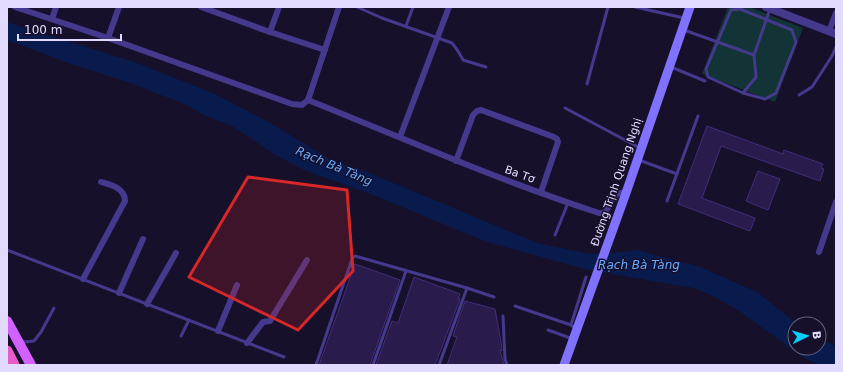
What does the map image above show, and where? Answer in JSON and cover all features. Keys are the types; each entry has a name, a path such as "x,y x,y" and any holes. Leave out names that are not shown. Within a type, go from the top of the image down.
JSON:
{"highway":[{"path":"7,351 14,365"}],"main road":[{"name":"Đường Trịnh Quang Nghị","path":"564,365 573,339 574,327 593,284 626,193 690,7"},
{"path":"7,322 31,365"}],"street":[{"path":"15,7 108,38 292,104 302,105 308,100 339,7"},
{"path":"52,19 56,7"},
{"path":"108,38 119,7"},
{"path":"201,7 325,50"},
{"path":"270,32 279,7"},
{"path":"400,137 449,7"},
{"path":"772,8 833,33 836,13"},
{"name":"Ba Tơ","path":"308,100 456,161 568,203 602,213 606,210 614,195 620,192 626,193"},
{"path":"456,161 473,114 481,110 557,139 558,142 541,192"},
{"path":"83,279 125,201 124,195 118,188 101,182"},
{"path":"819,252 836,202"},
{"path":"119,293 143,239"},
{"path":"147,304 176,253"},
{"path":"247,343 263,322 270,321 307,260"},
{"path":"218,331 237,285"}],"lane":[{"path":"357,7 382,18 452,43 462,60 486,67"},
{"path":"406,26 413,7"},
{"path":"587,84 608,7"},
{"path":"635,7 686,18"},
{"path":"744,93 756,77 754,54 766,19 772,8"},
{"path":"740,9 766,19 792,30 796,42 776,93 765,99 744,93 708,76 706,69 730,10 740,9"},
{"path":"682,30 754,54"},
{"path":"799,95 812,87 832,56 836,47"},
{"path":"670,66 705,81"},
{"path":"565,108 641,148"},
{"path":"667,202 698,116"},
{"path":"637,160 677,174"},
{"path":"555,235 568,203"},
{"path":"7,250 284,357"},
{"path":"316,365 352,259 355,256 494,297"},
{"path":"373,365 406,271"},
{"path":"515,306 574,327 586,277"},
{"path":"439,365 467,288"},
{"path":"17,339 25,342 34,341 41,332 54,308"},
{"path":"503,316 505,359 507,365"},
{"path":"181,336 189,320"},
{"path":"548,330 573,339"}],"highlighted area":[{"path":"248,177 347,190 353,271 298,330 189,277"}],"green space":[{"path":"728,7 749,7 803,28 775,102 702,74"}],"water":[{"name":"Rạch Bà Tàng","path":"7,22 137,63 215,94 270,123 331,160 372,174 537,243 590,254 638,250 700,267 757,292 787,316 787,346 742,313 715,297 694,288 589,270 487,242 368,193 304,170 277,156 234,127 204,115 184,104 128,82 71,64 7,40"},
{"name":"Rạch Bà Tàng","path":"827,342 836,346 836,365 820,365 801,356 827,356"}],"building":[{"path":"707,126 783,154 784,150 823,164 821,168 824,169 820,181 721,146 702,198 755,218 750,231 678,204"},
{"path":"758,171 780,179 768,210 746,201"},
{"path":"355,264 400,280 370,365 319,365"},
{"path":"414,277 460,294 458,299 460,299 435,365 376,365 392,321 398,323"},
{"path":"465,301 495,309 502,351 500,350 504,365 447,365 457,337 453,336"}]}
